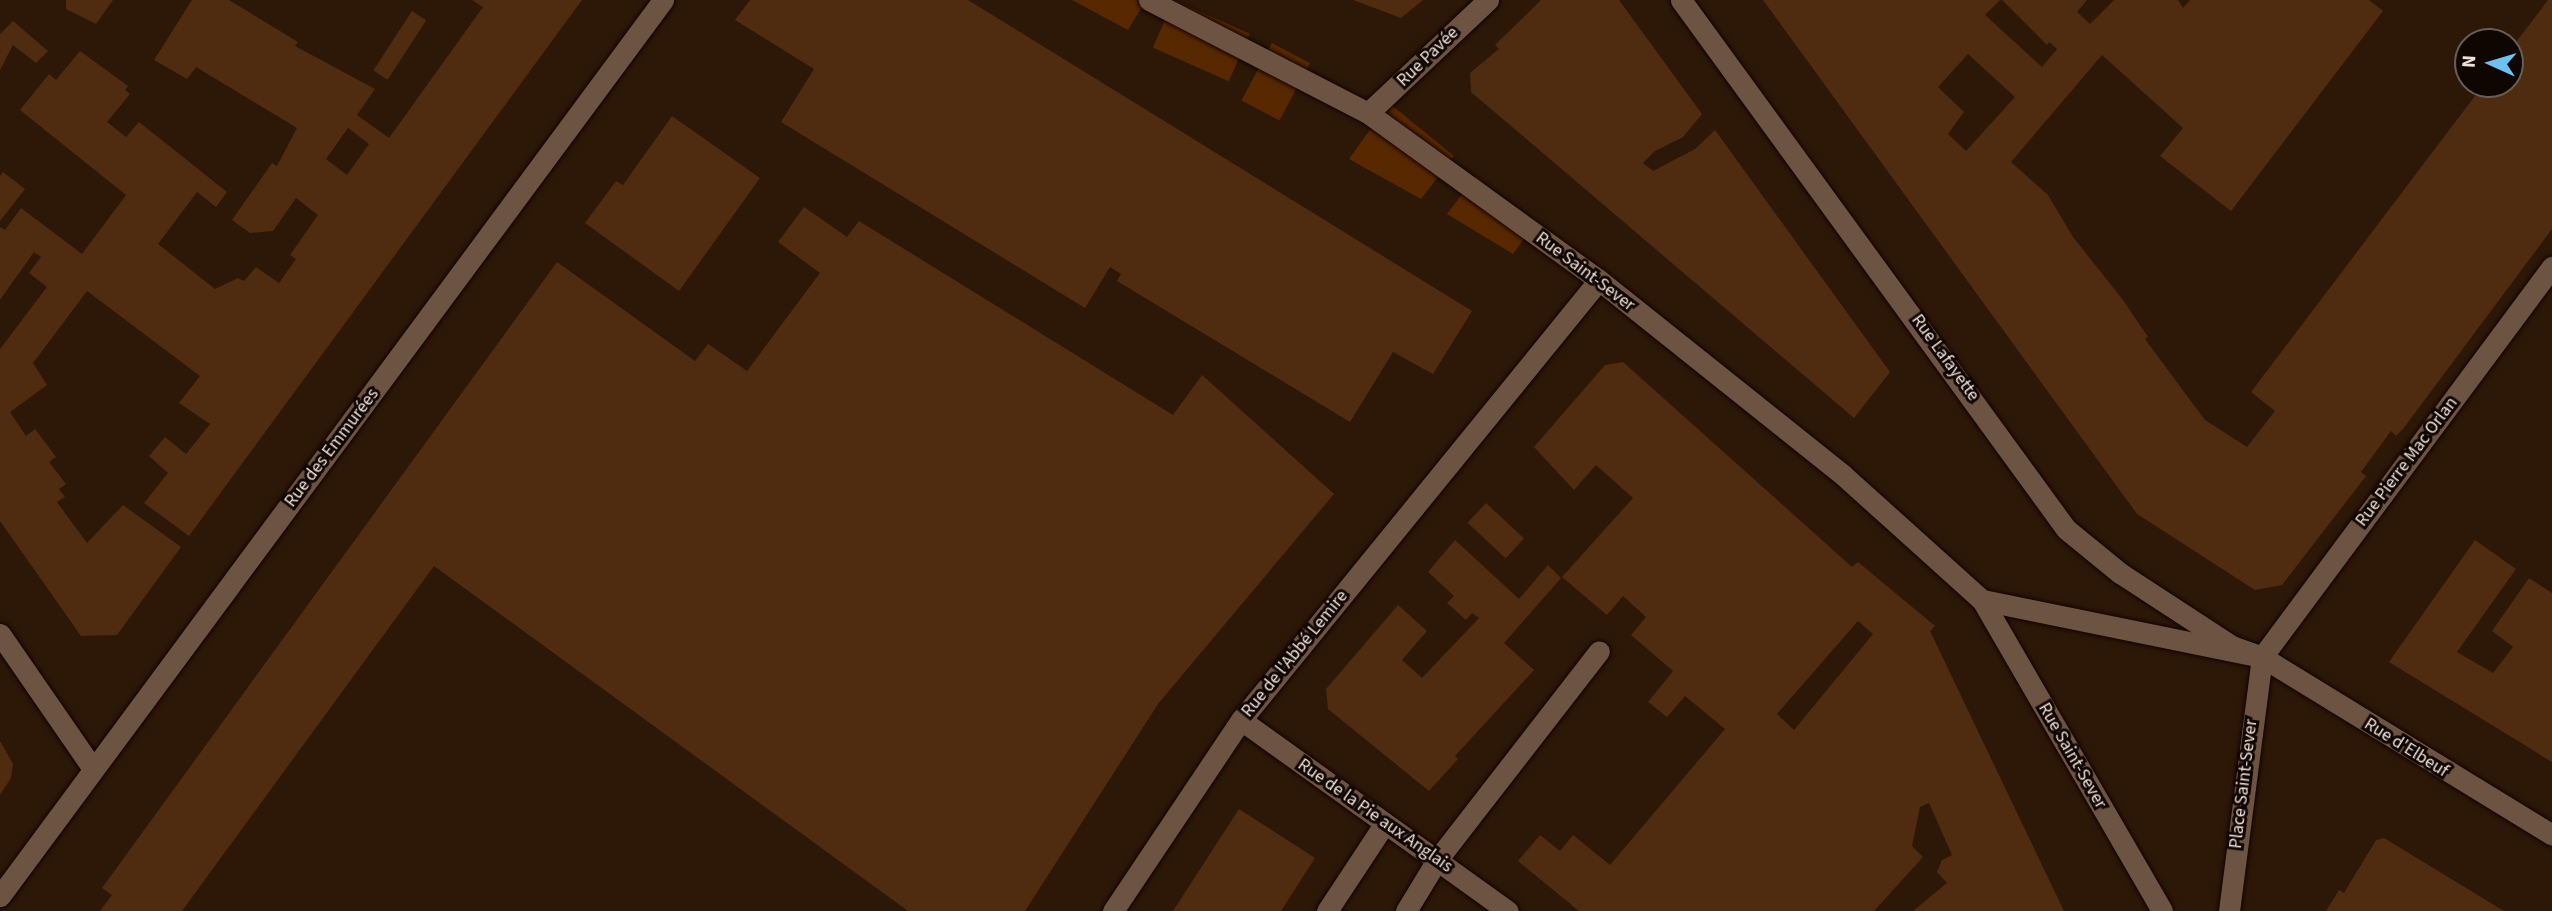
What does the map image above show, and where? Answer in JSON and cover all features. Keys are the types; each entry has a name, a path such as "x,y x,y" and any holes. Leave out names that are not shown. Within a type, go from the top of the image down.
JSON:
{"street":[{"name":"Rue des Emmurées","path":"0,896 663,0"},
{"name":"Rue Saint-Sever","path":"1149,0 1368,113 1599,281 1843,475 1982,600 2162,911"},
{"name":"Rue Pavée","path":"1368,113 1488,0"},
{"name":"Rue Lafayette","path":"1681,0 1934,342 2066,528 2131,581 2232,646 2262,657"},
{"name":"Rue Pierre Mac Orlan","path":"2262,657 2551,270"},
{"name":"Rue de l'Abbé Lemire","path":"1113,911 1241,720 1599,281"},
{"path":"1982,600 2262,657"},
{"path":"0,634 93,769"},
{"path":"1406,911 1437,860 1599,651"},
{"name":"Rue d'Elbeuf","path":"2262,657 2430,763 2552,835"},
{"name":"Place Saint-Sever","path":"2229,911 2262,657"},
{"name":"Rue de la Pie aux Anglais","path":"1241,720 1508,911"},
{"path":"1327,911 1385,823"}],"shaded area":[{"path":"1072,0 1146,0 1128,30"},
{"path":"1174,0 1250,34 1229,81 1153,48"},
{"path":"1272,43 1310,63 1279,121 1241,100"},
{"path":"1389,103 1454,156 1421,199 1349,159"},
{"path":"1476,176 1533,226 1513,254 1447,214"}],"building":[{"path":"66,0 113,0 96,24 66,9"},
{"path":"192,0 229,0 298,42 295,46 375,89 357,115 389,138 483,7 472,0 582,0 189,536 144,503 168,473 149,456 165,437 186,454 210,424 179,403 200,376 87,291 33,363 47,385 10,412 26,436 35,429 56,457 49,462 66,484 59,489 65,497 57,502 87,543 123,505 181,547 117,635 81,636 0,521 0,349 47,287 29,273 41,257 34,252 0,300 0,227 5,230 21,208 82,254 126,195 20,110 49,74 56,80 80,51 128,86 125,90 130,94 107,122 126,137 139,122 227,192 216,207 197,192 158,244 215,289 238,278 244,281 256,267 279,283 296,259 290,255 318,215 296,198 273,231 250,233 232,220 272,163 277,166 297,128 196,67 187,79 154,60","holes":["348,128 369,144 347,175 326,159"]},
{"path":"750,0 968,0 1472,311 1433,374 1393,352 1350,422 1117,281 1121,274 1110,267 1085,308 781,122 814,69 735,20"},
{"path":"1353,0 1423,0 1401,18"},
{"path":"1541,0 1619,0 1702,114 1683,137 1655,151 1643,163 1653,171 1695,149 1715,130 1890,372 1854,418 1471,92 1470,73 1499,49 1495,45"},
{"path":"1763,0 2000,0 1985,15 2042,67 2057,49 2049,42 2047,45 2002,0 2087,0 2077,12 2090,24 2114,0 2178,0 2183,8 2190,0 2369,0 2383,11 2231,211 2160,156 2183,128 2102,55 2011,162 2048,195 2073,237 2123,300 2148,337 2145,339 2205,420 2247,447 2275,411 2251,392 2473,98 2524,98 2524,32 2548,0 2552,0 2552,229 2403,429 2396,436 2391,431 2361,472 2366,476 2282,585 2255,590 2137,514","holes":["1968,54 2015,97 1966,151 1948,134 1964,112 1938,87"]},
{"path":"412,11 426,20 388,80 373,71"},
{"path":"13,21 48,51 36,63 13,45 0,70 0,34"},
{"path":"672,116 760,178 679,291 585,223 616,181 623,185"},
{"path":"3,172 25,189 0,221 0,176"},
{"path":"804,207 847,237 859,221 1173,415 1202,375 1334,494 1158,704 1025,911 908,911 434,566 182,911 100,911 112,895 102,888 557,262 695,361 708,344 747,371 820,273 778,242"},
{"path":"1623,362 1852,567 1858,562 1935,626 1930,631 2064,911 1913,911 1947,883 1937,872 1942,860 1952,855 1929,803 1920,807 1912,846 1923,857 1874,911 1579,911 1518,861 1540,835 1560,851 1573,835 1610,865 1725,729 1685,696 1667,717 1648,702 1673,671 1631,635 1646,617 1623,596 1607,615 1562,577 1633,498 1596,465 1574,490 1534,447 1605,365","holes":["1858,621 1873,634 1794,730 1777,714"]},
{"path":"1486,503 1524,538 1506,558 1468,523"},
{"path":"1455,540 1519,599 1548,565 1561,578 1504,643 1534,670 1455,756 1458,759 1429,791 1328,709 1326,689 1398,605 1427,631 1402,660 1422,678 1479,618 1472,613 1466,620 1447,603 1454,596 1428,572"},
{"path":"2475,540 2516,569 2457,652 2493,673 2513,647 2492,631 2529,578 2552,593 2552,762 2389,662"},
{"path":"0,741 13,764 11,778 0,795"},
{"path":"1239,809 1315,858 1281,911 1173,911"},
{"path":"2384,838 2504,911 2326,911 2339,890 2344,893 2376,840"}]}
